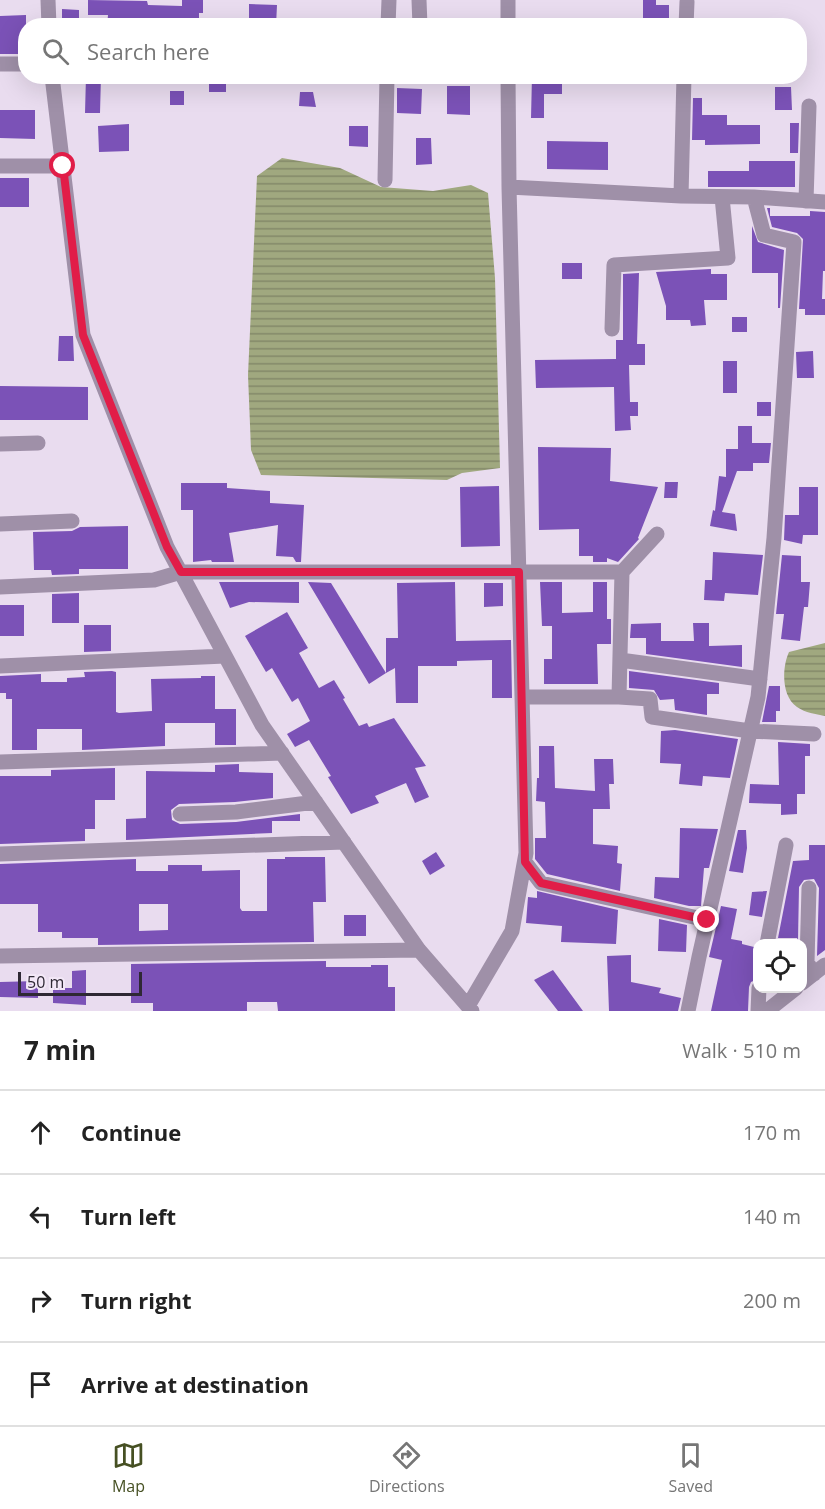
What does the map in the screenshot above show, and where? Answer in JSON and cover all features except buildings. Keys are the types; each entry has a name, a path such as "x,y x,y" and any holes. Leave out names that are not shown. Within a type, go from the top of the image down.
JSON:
{"street":[{"path":"48,0 49,18"},
{"path":"388,18 389,0"},
{"path":"419,0 420,18"},
{"path":"508,0 508,18"},
{"path":"686,18 687,2"},
{"path":"0,64 18,64"},
{"path":"53,84 83,335 167,547 262,725 419,951 470,1009 512,932 525,862 508,84"},
{"path":"385,180 387,84"},
{"path":"681,196 684,84"},
{"path":"806,201 809,106"},
{"path":"0,166 63,166"},
{"path":"509,186 825,202"},
{"path":"612,329 614,266 728,258 722,197"},
{"path":"688,1011 758,697 774,538 794,242 764,235 754,197"},
{"path":"0,444 38,443"},
{"path":"0,524 72,521"},
{"path":"619,697 622,572 657,534"},
{"path":"0,587 154,580 181,572 622,572"},
{"path":"0,666 225,656"},
{"path":"620,660 759,679"},
{"path":"522,697 650,699 652,717 750,731 814,734"},
{"path":"0,762 282,753"},
{"path":"180,814 236,812 316,802"},
{"path":"0,854 344,842"},
{"path":"768,939 786,845"},
{"path":"525,862 541,883 707,920"},
{"path":"808,888 807,962 814,974"},
{"path":"0,956 419,951"},
{"path":"758,1011 759,993"},
{"path":"767,1011 790,993"}],"shaded area":[{"path":"282,158 340,168 381,187 433,191 471,185 488,193 495,278 500,468 462,473 447,480 261,475 251,450 248,375 257,176"},
{"path":"825,643 825,716 804,711 792,702 786,689 784,673 789,652"}],"route":[{"path":"63,166 83,335 167,547 181,572 519,572 525,862 541,883 707,920"}]}
